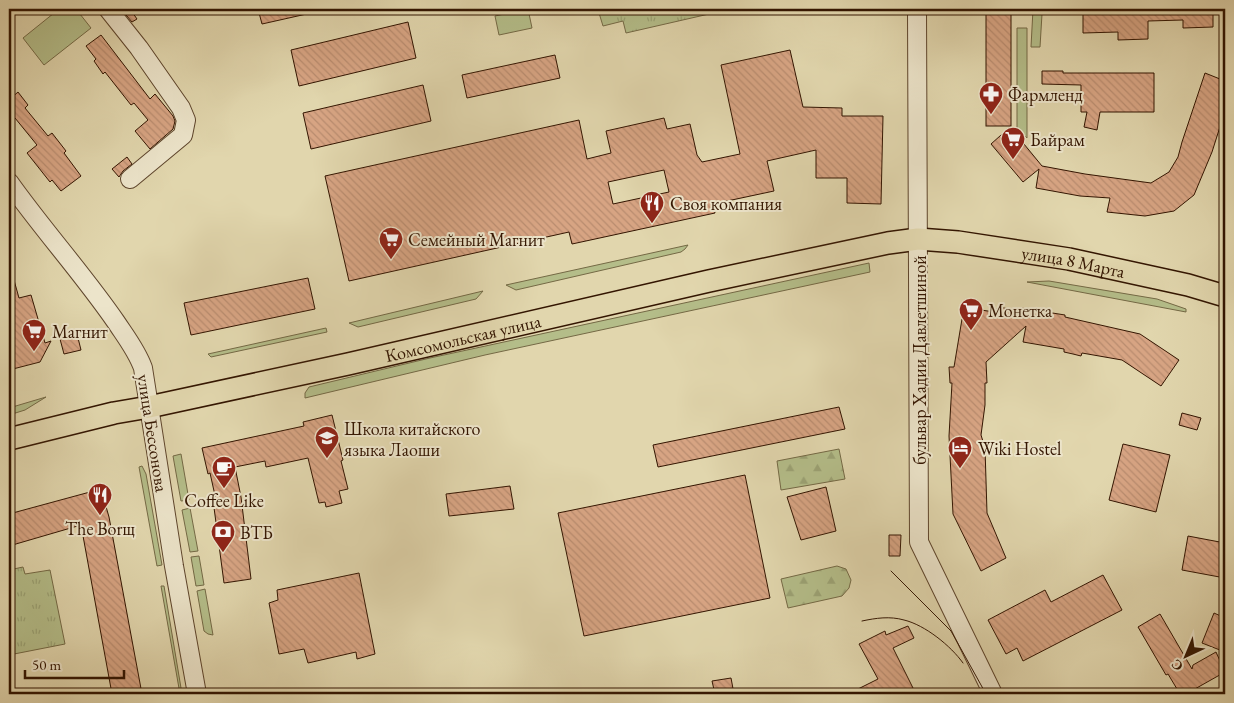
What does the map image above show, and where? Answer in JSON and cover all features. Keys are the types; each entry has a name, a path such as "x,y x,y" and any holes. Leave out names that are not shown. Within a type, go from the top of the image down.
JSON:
{"main road":[{"name":"улица 8 Марта","path":"918,240 958,242 1069,259 1188,285 1225,296"},
{"name":"Комсомольская улица","path":"9,439 114,413 348,364 709,281 865,247 918,240"}],"street":[{"path":"108,9 139,48 181,108 186,120 183,135 130,178"},
{"name":"бульвар Хадии Давлетшиной","path":"917,9 919,542 993,694"},
{"name":"улица Бессонова","path":"9,182 39,224 101,300 139,356 144,368 174,566 197,694"}],"green space":[{"path":"59,9 76,9 91,28 44,65 23,38"},
{"path":"528,9 532,28 499,35 495,16"},
{"path":"618,9 708,9 709,14 626,33 623,21 603,26 599,13"},
{"path":"1033,9 1039,9 1042,14 1040,47 1031,47"},
{"path":"1017,28 1027,28 1027,138 1017,128"},
{"path":"688,245 681,252 516,290 506,285"},
{"path":"869,263 870,272 485,355 305,398 305,393 309,387 430,358"},
{"path":"1049,281 1157,299 1186,309 1186,312 1027,282"},
{"path":"483,291 476,299 358,327 349,323"},
{"path":"326,328 327,332 211,357 208,354"},
{"path":"46,397 25,410 9,415 9,408"},
{"path":"839,449 845,479 781,490 777,461"},
{"path":"181,454 189,500 181,501 173,456"},
{"path":"142,466 146,474 162,565 157,566 139,467"},
{"path":"190,508 198,551 190,552 182,510"},
{"path":"199,556 204,585 196,586 191,557"},
{"path":"837,566 846,569 851,580 849,588 842,596 788,608 781,579"},
{"path":"23,567 25,574 50,570 65,644 9,655 9,570"},
{"path":"161,586 164,586 182,694 180,694"},
{"path":"205,589 213,635 204,631 197,591"}],"building":[{"path":"121,9 130,9 137,19 132,22"},
{"path":"258,9 311,9 311,13 262,24"},
{"path":"986,9 1011,9 1011,126 986,126"},
{"path":"1083,9 1213,9 1213,27 1183,28 1183,20 1148,21 1148,39 1118,40 1118,32 1083,33"},
{"path":"408,22 416,58 299,86 291,50"},
{"path":"101,35 150,99 155,94 173,116 175,121 173,129 150,149 135,131 148,120 134,103 131,105 105,72 103,74 94,61 96,59 86,46"},
{"path":"790,50 803,107 842,108 842,116 883,116 881,204 847,203 847,178 816,178 816,150 767,161 774,191 713,204 715,213 572,244 569,232 349,281 325,176 579,120 587,159 611,153 606,131 664,118 667,129 690,124 697,155 702,162 740,154 721,65","holes":["664,170 669,192 613,204 608,182"]},
{"path":"555,55 560,78 467,98 462,75"},
{"path":"1042,71 1063,71 1063,73 1154,73 1154,112 1100,112 1097,130 1084,127 1087,112 1081,112 1081,85 1042,84"},
{"path":"1205,73 1225,81 1225,111 1212,152 1194,195 1174,211 1145,216 1107,212 1110,198 1080,196 1036,188 1039,169 1023,182 991,144 1010,127 1042,166 1151,183 1169,172 1178,157"},
{"path":"423,85 431,121 311,149 303,113"},
{"path":"18,92 28,105 25,108 48,136 52,133 66,151 64,153 81,176 61,191 52,180 50,182 27,153 37,145 15,118 9,124 9,100"},
{"path":"127,157 132,164 119,177 112,169"},
{"path":"12,273 19,298 31,295 45,343 51,341 40,362 9,370 9,274"},
{"path":"308,278 315,309 191,335 184,303"},
{"path":"998,307 1021,311 1021,308 1065,315 1065,317 1140,334 1179,360 1161,386 1122,360 1082,353 1081,356 1064,352 1064,349 1023,342 1026,326 986,362 987,383 985,383 985,405 981,435 985,448 987,513 1006,558 981,571 953,514 949,436 952,383 950,383 949,367 954,367 962,319 975,309 994,312"},
{"path":"77,334 81,350 64,354 60,339"},
{"path":"839,407 845,429 658,467 653,445"},
{"path":"1182,413 1201,418 1197,430 1179,425"},
{"path":"332,415 348,489 339,491 342,503 326,507 325,502 319,503 308,458 266,467 265,461 235,467 241,497 251,579 224,583 213,500 216,500 202,448 304,426 303,422"},
{"path":"1123,444 1170,455 1156,512 1109,500"},
{"path":"745,475 770,598 584,636 558,513"},
{"path":"510,486 514,509 449,516 446,494"},
{"path":"826,487 836,531 801,540 787,497"},
{"path":"101,489 109,517 142,694 112,694 81,525 9,546 9,514"},
{"path":"889,535 901,535 900,556 889,556"},
{"path":"1188,536 1225,543 1225,578 1182,570"},
{"path":"359,573 375,654 357,659 356,652 308,663 304,649 279,654 269,603 278,600 277,590"},
{"path":"1103,575 1122,610 1023,661 1017,648 1006,654 988,620 1045,590 1051,602"},
{"path":"1214,613 1225,618 1225,652 1202,643"},
{"path":"1160,614 1192,669 1193,665 1216,652 1225,672 1186,694 1180,694 1168,674 1166,675 1138,627"},
{"path":"908,626 914,638 893,648 916,694 848,694 878,679 859,644 885,631 886,635"},
{"path":"731,678 734,694 715,694 712,681"}],"tram line":[{"path":"891,571 951,631 986,694"},
{"path":"862,621 888,618 899,619 920,626 937,637 963,663"}],"place":[{"name":"Фармленд","path":"991,115"},
{"name":"Байрам","path":"1013,160"},
{"name":"Своя компания","path":"652,224"},
{"name":"Семейный Магнит","path":"391,260"},
{"name":"Монетка","path":"971,331"},
{"name":"Магнит","path":"34,352"},
{"name":"Школа китайского языка Лаоши","path":"327,459"},
{"name":"Wiki Hostel","path":"960,469"},
{"name":"Coffee Like","path":"224,489"},
{"name":"The Borщ","path":"100,516"},
{"name":"ВТБ","path":"223,553"}]}
